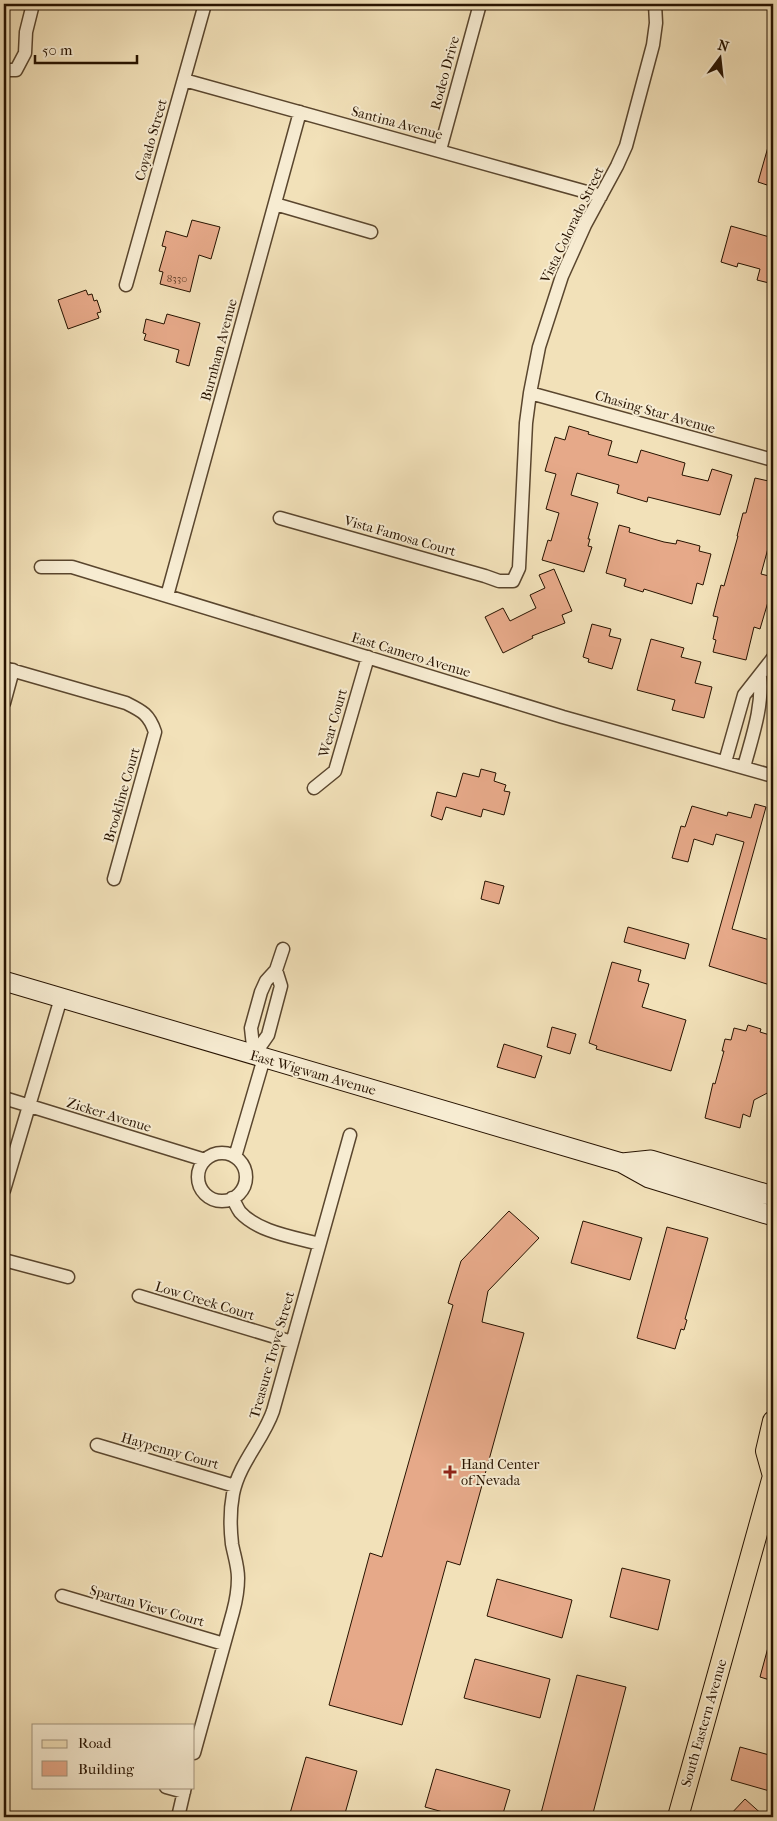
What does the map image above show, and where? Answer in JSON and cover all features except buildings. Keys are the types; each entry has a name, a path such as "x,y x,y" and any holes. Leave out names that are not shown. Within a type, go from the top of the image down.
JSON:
{"main road":[{"name":"East Wigwam Avenue","path":"4,981 622,1163 649,1178 773,1216"},
{"name":"East Wigwam Avenue","path":"622,1163 651,1160 773,1196"},
{"path":"773,1421 766,1451 773,1476"},
{"name":"South Eastern Avenue","path":"678,1817 773,1476"}],"street":[{"path":"10,70 25,53 26,32 33,4"},
{"name":"Coyado Street","path":"126,285 204,4"},
{"name":"Rodeo Drive","path":"440,150 480,4"},
{"name":"Vista Colorado Street","path":"513,581 519,568 526,423 539,346 562,276 620,159 633,124 653,45 656,23 654,4"},
{"name":"Santina Avenue","path":"184,80 601,196"},
{"name":"Burnham Avenue","path":"167,596 300,112"},
{"path":"275,204 371,232"},
{"name":"Chasing Star Avenue","path":"530,393 773,460"},
{"name":"Vista Famosa Court","path":"280,518 499,581 513,581"},
{"name":"East Camero Avenue","path":"41,567 72,567 563,717 773,776"},
{"name":"Wear Court","path":"314,788 335,771 368,657"},
{"path":"725,762 744,695 773,658"},
{"path":"4,703 8,669"},
{"name":"Brookline Court","path":"8,669 126,703 141,711 151,720 155,732 114,879"},
{"path":"744,767 760,707 760,676"},
{"path":"259,1057 251,1028 261,992 266,981 276,970 283,949"},
{"path":"235,1157 259,1057 268,1035 281,986 276,970"},
{"path":"4,1190 60,998"},
{"name":"Zicker Avenue","path":"4,1098 205,1160"},
{"name":"Treasure Trove Street","path":"195,1749 238,1592 238,1577 231,1524 235,1486 249,1454 267,1427 350,1135"},
{"path":"218,1153 225,1153 235,1157 243,1165 245,1172 245,1180 239,1194 232,1198 218,1200 211,1198 200,1188 198,1173 205,1160 218,1153"},
{"path":"232,1198 239,1211 250,1220 266,1228 319,1244"},
{"path":"4,1260 68,1277"},
{"name":"Low Creek Court","path":"139,1296 292,1342"},
{"name":"Haypenny Court","path":"97,1445 235,1486"},
{"name":"Spartan View Court","path":"62,1596 224,1644"},
{"path":"178,1817 184,1790"}],"place":[{"name":"Hand Center of Nevada","path":"450,1472"}]}
